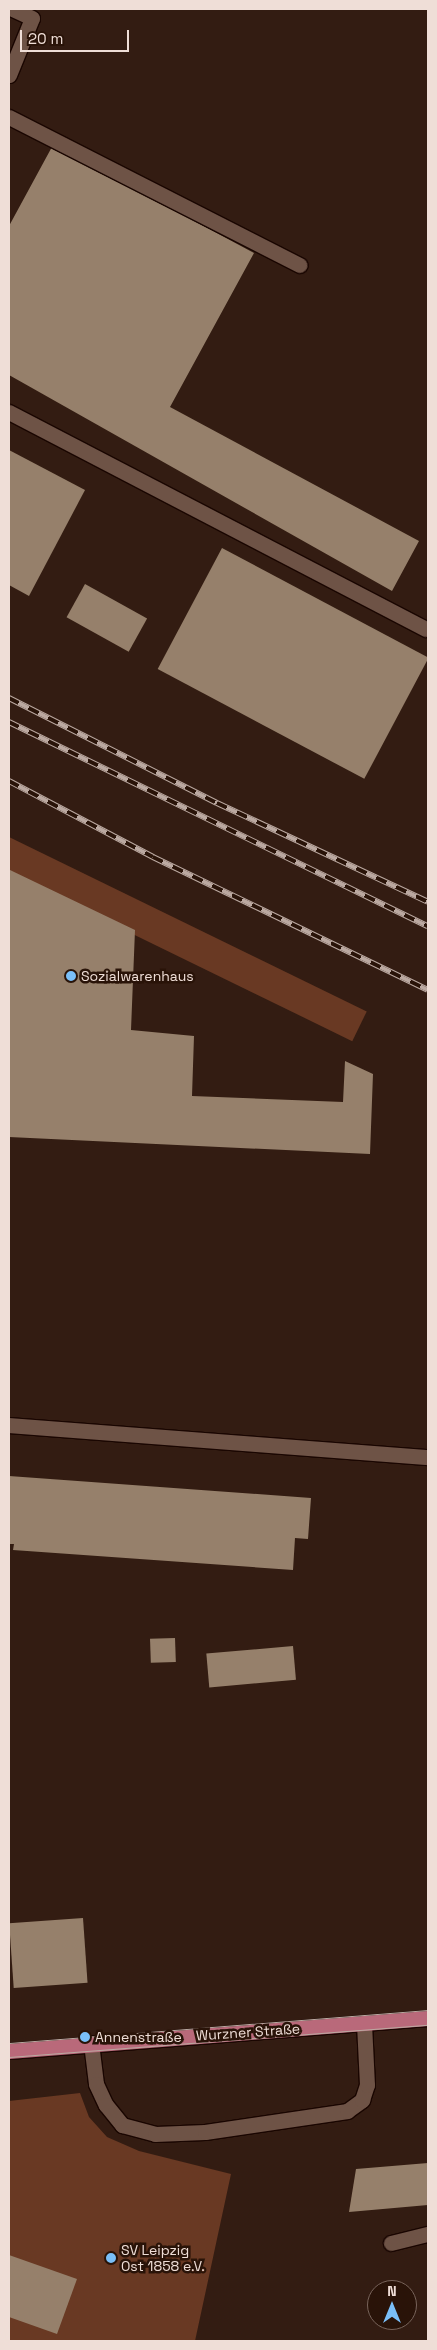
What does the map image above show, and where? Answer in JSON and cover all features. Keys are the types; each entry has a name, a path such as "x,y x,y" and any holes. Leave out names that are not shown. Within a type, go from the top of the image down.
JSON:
{"main road":[{"name":"Wurzner Straße","path":"9,2051 91,2043 428,2018"}],"street":[{"path":"9,75 38,13 14,9"},
{"path":"9,117 300,265"},
{"path":"9,412 426,629"},
{"path":"9,1425 428,1457"},
{"path":"91,2043 96,2084 106,2105 122,2125 155,2134 205,2132 347,2111 362,2100 367,2085 364,2023"},
{"path":"390,2242 428,2234"}],"shaded area":[{"path":"9,837 367,1011 352,1041 9,874"},
{"name":"SV Leipzig Ost 1858 e.V.","path":"80,2093 89,2117 107,2137 139,2151 231,2174 195,2341 9,2341 9,2101"}],"building":[{"path":"53,145 254,253 170,407 419,541 392,591 9,375 9,226"},
{"path":"9,450 85,490 29,596 9,585"},
{"path":"222,548 428,658 364,779 158,669"},
{"path":"85,584 147,618 129,652 67,617"},
{"name":"Sozialwarenhaus","path":"10,870 135,930 131,1030 194,1036 192,1096 343,1102 345,1061 373,1074 370,1154 9,1137"},
{"path":"9,1476 311,1498 308,1539 295,1538 293,1570 13,1550 14,1544 9,1544"},
{"path":"175,1638 176,1662 151,1663 150,1639"},
{"path":"293,1646 296,1680 209,1687 206,1654"},
{"path":"83,1918 88,1983 14,1988 9,1923"},
{"path":"428,2163 428,2205 349,2212 356,2169"},
{"path":"9,2255 77,2279 57,2334 9,2317"}],"tram line":[{"path":"9,2043 428,2010"},
{"path":"9,2057 428,2025"}],"railway":[{"path":"9,698 217,803 428,902"},
{"path":"9,722 428,926"},
{"path":"9,781 153,857 428,990"}],"place":[{"name":"Sozialwarenhaus","path":"71,976"},
{"name":"Annenstraße","path":"85,2037"},
{"name":"SV Leipzig Ost 1858 e.V.","path":"111,2258"}]}
